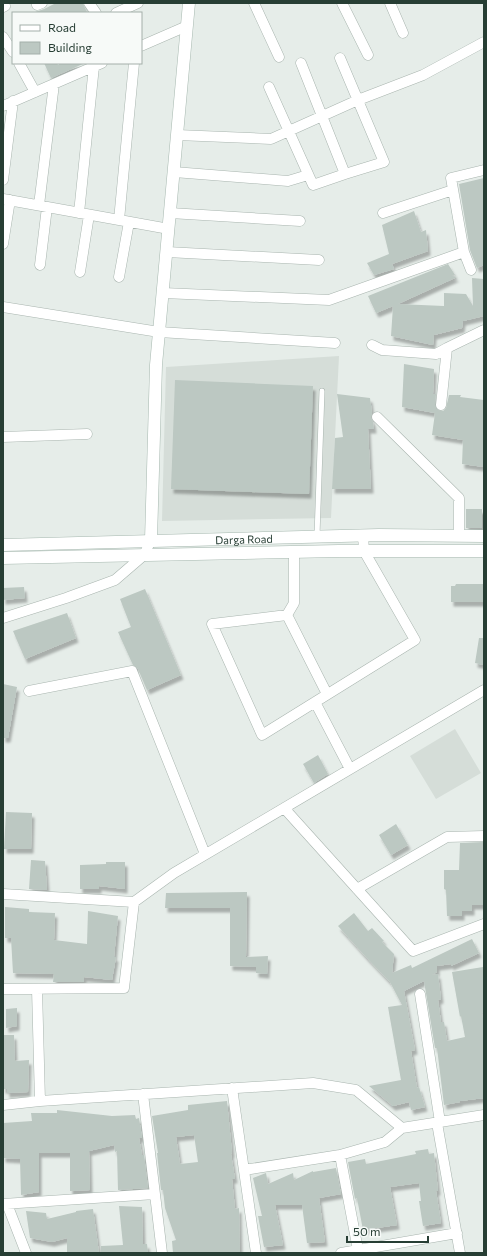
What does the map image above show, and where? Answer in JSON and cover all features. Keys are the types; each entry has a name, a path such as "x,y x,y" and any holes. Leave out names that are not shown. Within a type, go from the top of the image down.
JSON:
{"main road":[{"path":"151,540 156,365 189,3"},
{"name":"Darga Road","path":"3,545 363,535 484,536"},
{"name":"Darga Road","path":"3,558 294,552 484,551"}],"street":[{"path":"3,8 6,6 4,3"},
{"path":"90,3 95,12"},
{"path":"118,12 138,3"},
{"path":"254,3 279,57"},
{"path":"342,3 368,55"},
{"path":"390,3 404,33"},
{"path":"142,46 187,26"},
{"path":"4,42 12,51"},
{"path":"177,135 271,139 358,100 423,75 484,42"},
{"path":"269,87 313,185 384,162 340,58"},
{"path":"301,63 345,174"},
{"path":"20,64 35,92"},
{"path":"119,277 134,64"},
{"path":"3,106 98,65 80,272"},
{"path":"40,265 43,206 54,84"},
{"path":"3,180 13,101"},
{"path":"471,270 464,252 451,178 484,170"},
{"path":"174,172 288,181 308,175"},
{"path":"383,213 453,190"},
{"path":"3,244 6,199 169,230"},
{"path":"170,213 300,221"},
{"path":"167,252 319,260"},
{"path":"163,293 328,300 464,252"},
{"path":"3,307 159,332 335,343"},
{"path":"372,345 382,350 436,354 484,330"},
{"path":"441,405 447,348"},
{"path":"377,417 459,498 459,536"},
{"path":"3,437 87,434"},
{"path":"294,552 294,603 287,614 212,624 262,735 415,640 364,551 363,535"},
{"path":"3,618 116,580 144,555 151,540"},
{"path":"287,614 327,694"},
{"path":"29,691 132,671 206,854"},
{"path":"3,894 134,902 174,873 484,690"},
{"path":"315,702 350,769"},
{"path":"284,808 413,951 484,924"},
{"path":"357,889 447,837 484,836"},
{"path":"3,989 124,988 134,902"},
{"path":"37,989 40,1101"},
{"path":"420,994 460,1253"},
{"path":"3,1105 40,1101 313,1082 356,1090 402,1128"},
{"path":"232,1088 256,1253"},
{"path":"143,1094 162,1253"},
{"path":"244,1170 340,1154 385,1142 402,1128 484,1115"},
{"path":"340,1154 358,1250"},
{"path":"26,1253 5,1204 155,1194"},
{"path":"341,1253 457,1233"}],"lane":[{"path":"317,536 322,391"}],"shaded area":[{"path":"339,356 331,518 162,521 166,367"},
{"path":"455,729 481,773 436,799 410,756"}],"building":[{"path":"56,3 83,3 87,12 35,12"},
{"path":"44,64 83,64 51,78"},
{"path":"484,178 484,265 477,268 470,250 459,184"},
{"path":"414,211 421,232 426,230 428,251 392,264 394,269 374,275 367,263 389,254 382,225"},
{"path":"448,264 455,275 451,276 457,277 398,304 444,306 444,293 466,294 473,306 472,278 484,279 484,316 463,321 462,328 434,335 433,345 391,336 393,306 376,313 368,296"},
{"path":"404,364 434,369 433,394 436,394 435,405 438,410 443,411 446,408 449,395 461,395 460,397 484,400 484,467 462,464 463,440 432,435 435,413 402,407"},
{"path":"175,380 313,386 309,494 171,489"},
{"path":"337,394 370,398 372,413 371,418 374,429 368,429 371,489 332,489 335,438 343,437"},
{"path":"466,509 482,509 482,528 466,528"},
{"path":"456,584 484,584 484,602 451,602 451,586 455,586"},
{"path":"24,587 25,598 3,600 3,588"},
{"path":"145,589 181,675 147,690 138,669 133,665 118,632 131,627 120,599"},
{"path":"67,613 76,638 25,659 13,631"},
{"path":"479,638 484,638 484,665 475,663"},
{"path":"3,684 17,687 8,738 3,738"},
{"path":"318,755 328,774 314,783 303,764"},
{"path":"6,812 32,813 31,849 4,849"},
{"path":"396,824 408,845 391,855 379,835"},
{"path":"484,842 484,905 472,905 472,911 462,911 462,916 447,916 446,890 444,889 444,870 459,870 460,843"},
{"path":"31,860 45,861 47,890 29,889"},
{"path":"106,862 125,862 125,889 99,886 99,889 80,889 80,865 106,864"},
{"path":"247,892 246,957 268,956 267,974 256,973 256,967 230,966 230,908 165,908 166,893"},
{"path":"5,907 29,909 29,912 55,913 54,940 87,944 88,911 118,916 114,957 116,957 112,980 84,977 84,982 53,982 54,974 13,973 11,938 5,938"},
{"path":"354,913 368,931 372,928 384,941 382,942 394,954 392,973 411,965 412,968 472,939 479,953 451,966 451,964 437,966 437,972 432,975 438,974 441,999 438,1000 441,1022 444,1022 447,1041 465,1037 452,972 483,967 484,1012 482,1013 484,1024 484,1098 444,1105 437,1048 435,1048 424,981 404,991 415,1050 411,1051 417,1088 419,1087 425,1107 411,1110 409,1102 393,1106 369,1086 401,1080 388,1007 402,1005 390,982 338,926"},
{"path":"17,1008 17,1026 6,1028 6,1009"},
{"path":"3,1035 14,1035 15,1061 29,1060 28,1092 7,1093 7,1089 3,1089"},
{"path":"227,1101 231,1154 235,1179 232,1179 235,1209 239,1208 240,1253 173,1253 172,1241 176,1240 165,1208 163,1190 161,1190 158,1153 152,1116 188,1110 188,1105","holes":["194,1135 198,1162 180,1164 176,1137"]},
{"path":"57,1110 112,1116 135,1115 136,1119 139,1118 142,1138 139,1138 142,1155 144,1155 148,1188 118,1190 117,1151 115,1152 114,1145 89,1151 90,1190 70,1191 70,1153 39,1153 39,1192 21,1195 20,1159 3,1158 3,1123 32,1121 31,1113 57,1113"},
{"path":"428,1149 429,1154 434,1153 438,1191 436,1191 441,1223 423,1226 419,1201 421,1201 419,1183 390,1187 397,1225 363,1230 348,1162 365,1159 366,1164 416,1154 415,1151"},
{"path":"336,1168 341,1194 319,1198 325,1242 307,1243 302,1205 275,1205 283,1245 264,1247 258,1216 262,1216 253,1178 266,1173 268,1184 293,1173 294,1180 313,1171"},
{"path":"119,1206 142,1207 143,1244 147,1244 148,1253 101,1253 101,1246 123,1245"},
{"path":"93,1209 99,1253 67,1253 67,1238 52,1242 30,1238 26,1211 46,1213 47,1219 76,1211"}]}
